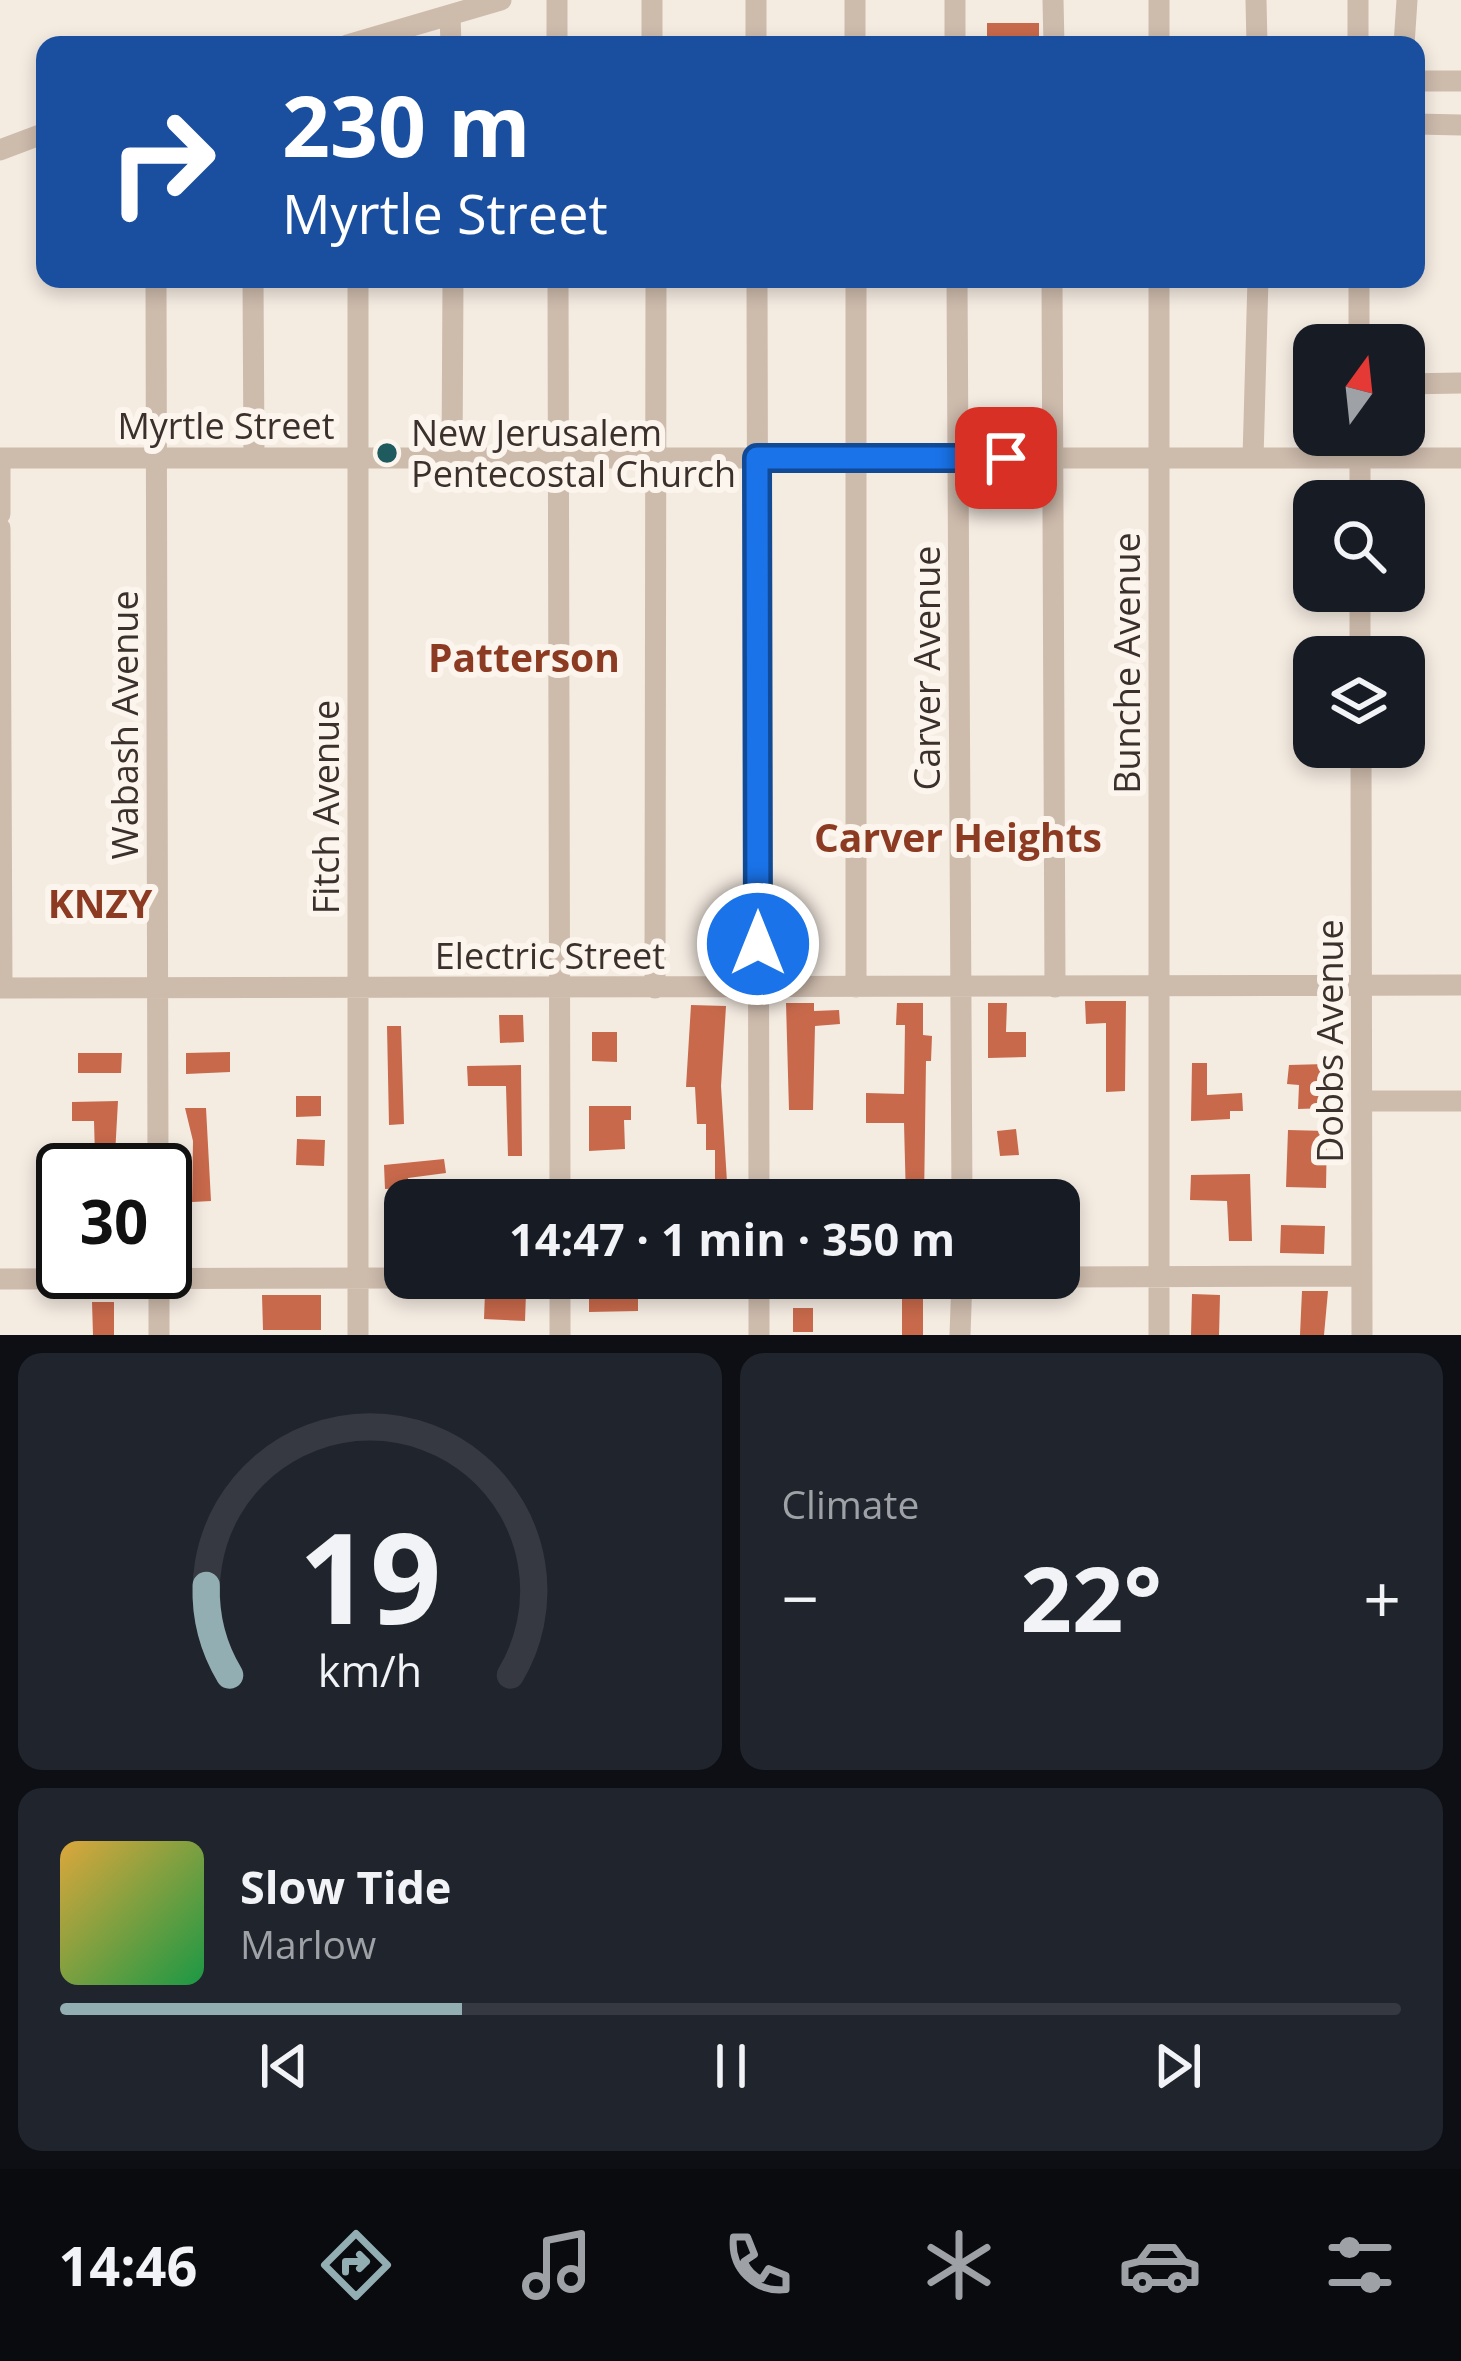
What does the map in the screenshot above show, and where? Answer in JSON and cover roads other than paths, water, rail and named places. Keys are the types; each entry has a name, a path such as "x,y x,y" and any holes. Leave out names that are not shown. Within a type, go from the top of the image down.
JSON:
{"street":[{"path":"380,36 501,0"},
{"path":"557,0 557,36"},
{"path":"652,0 652,36"},
{"path":"756,0 757,36"},
{"path":"855,0 855,36"},
{"path":"955,0 956,36"},
{"path":"1053,0 1054,36"},
{"path":"1159,0 1159,36"},
{"path":"1256,0 1257,36"},
{"path":"1358,0 1358,36"},
{"path":"1405,36 1407,0"},
{"path":"450,15 451,36"},
{"path":"1425,81 1461,81"},
{"path":"1425,124 1461,125"},
{"path":"0,150 36,136"},
{"name":"Wabash Avenue","path":"156,288 158,1143"},
{"path":"253,288 254,458"},
{"name":"Fitch Avenue","path":"358,288 358,1335"},
{"path":"452,458 453,288"},
{"path":"558,288 560,1179"},
{"path":"655,988 652,458 656,288"},
{"path":"757,288 759,1179"},
{"path":"856,288 856,987"},
{"name":"Carver Avenue","path":"957,288 962,1179"},
{"path":"1052,288 1055,987"},
{"name":"Bunche Avenue","path":"1159,288 1159,1335"},
{"path":"1253,458 1258,288"},
{"path":"1359,288 1359,324"},
{"path":"1425,384 1461,383"},
{"name":"Myrtle Street","path":"0,458 1253,458 1293,454"},
{"name":"Myrtle Street","path":"1425,454 1461,458"},
{"path":"0,458 0,514"},
{"path":"0,528 1,988"},
{"name":"Dobbs Avenue","path":"1360,768 1362,1335"},
{"name":"Electric Street","path":"1,988 1461,985"},
{"path":"1362,1101 1461,1101"},
{"path":"192,1275 384,1278"},
{"path":"1080,1277 1363,1276"},
{"path":"0,1279 36,1278"},
{"path":"159,1299 159,1335"},
{"path":"560,1299 560,1335"},
{"path":"759,1299 759,1335"},
{"path":"960,1335 961,1299"}],"place":[{"name":"New Jerusalem Pentecostal Church","path":"387,453"}],"district":[{"name":"Patterson","path":"524,656"},
{"name":"Carver Heights","path":"958,836"},
{"name":"KNZY","path":"100,902"}]}
